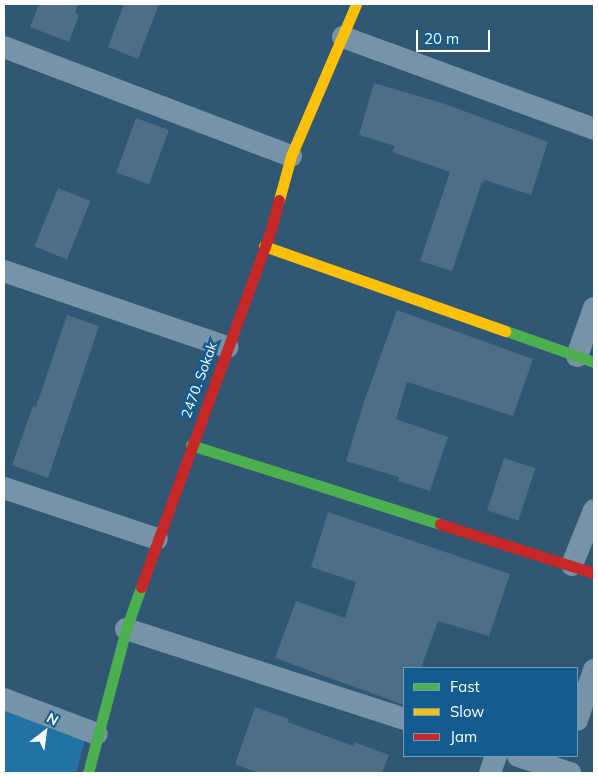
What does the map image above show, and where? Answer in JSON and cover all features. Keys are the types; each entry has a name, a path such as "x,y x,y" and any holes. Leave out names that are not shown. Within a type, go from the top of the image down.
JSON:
{"street":[{"name":"2470. Sokak","path":"88,773 126,629 157,539 264,246 291,156 356,4"},
{"path":"343,37 594,129"},
{"path":"4,47 291,156"},
{"path":"264,246 586,359 594,308"},
{"path":"4,271 227,347"},
{"path":"191,445 594,574"},
{"path":"4,488 157,539"},
{"path":"572,566 594,510"},
{"path":"126,629 403,719"},
{"path":"578,717 594,670"},
{"path":"4,699 97,734"},
{"path":"490,773 496,757"},
{"path":"523,757 565,766"}],"shaded area":[{"path":"4,711 85,740 76,773 4,773"}],"building":[{"path":"39,4 78,4 75,13 79,15 69,42 30,27"},
{"path":"124,4 159,4 138,59 108,47"},
{"path":"374,83 445,104 548,142 531,195 485,180 484,183 482,182 452,271 420,261 450,172 392,152 395,146 359,135"},
{"path":"136,118 169,130 149,184 116,173"},
{"path":"58,188 90,201 67,260 34,246"},
{"path":"397,310 533,359 513,416 407,382 396,419 448,437 430,491 398,481 399,477 346,461 364,402"},
{"path":"67,315 99,326 48,478 12,465 33,406 36,407"},
{"path":"504,458 535,468 518,521 487,510"},
{"path":"328,512 510,574 489,636 438,621 421,667 403,667 403,705 275,658 296,601 345,618 356,582 311,567"},
{"path":"255,707 289,719 288,722 353,746 354,742 389,755 382,773 259,773 235,764"}],"traffic: fast":[{"path":"506,331 594,362"},
{"path":"191,445 440,524"},
{"path":"88,773 126,629 141,587"}],"traffic: slow":[{"path":"279,200 291,156 356,4"},
{"path":"264,246 506,331"}],"traffic: jam":[{"path":"141,587 271,229 279,200"},
{"path":"440,524 594,573"}]}
